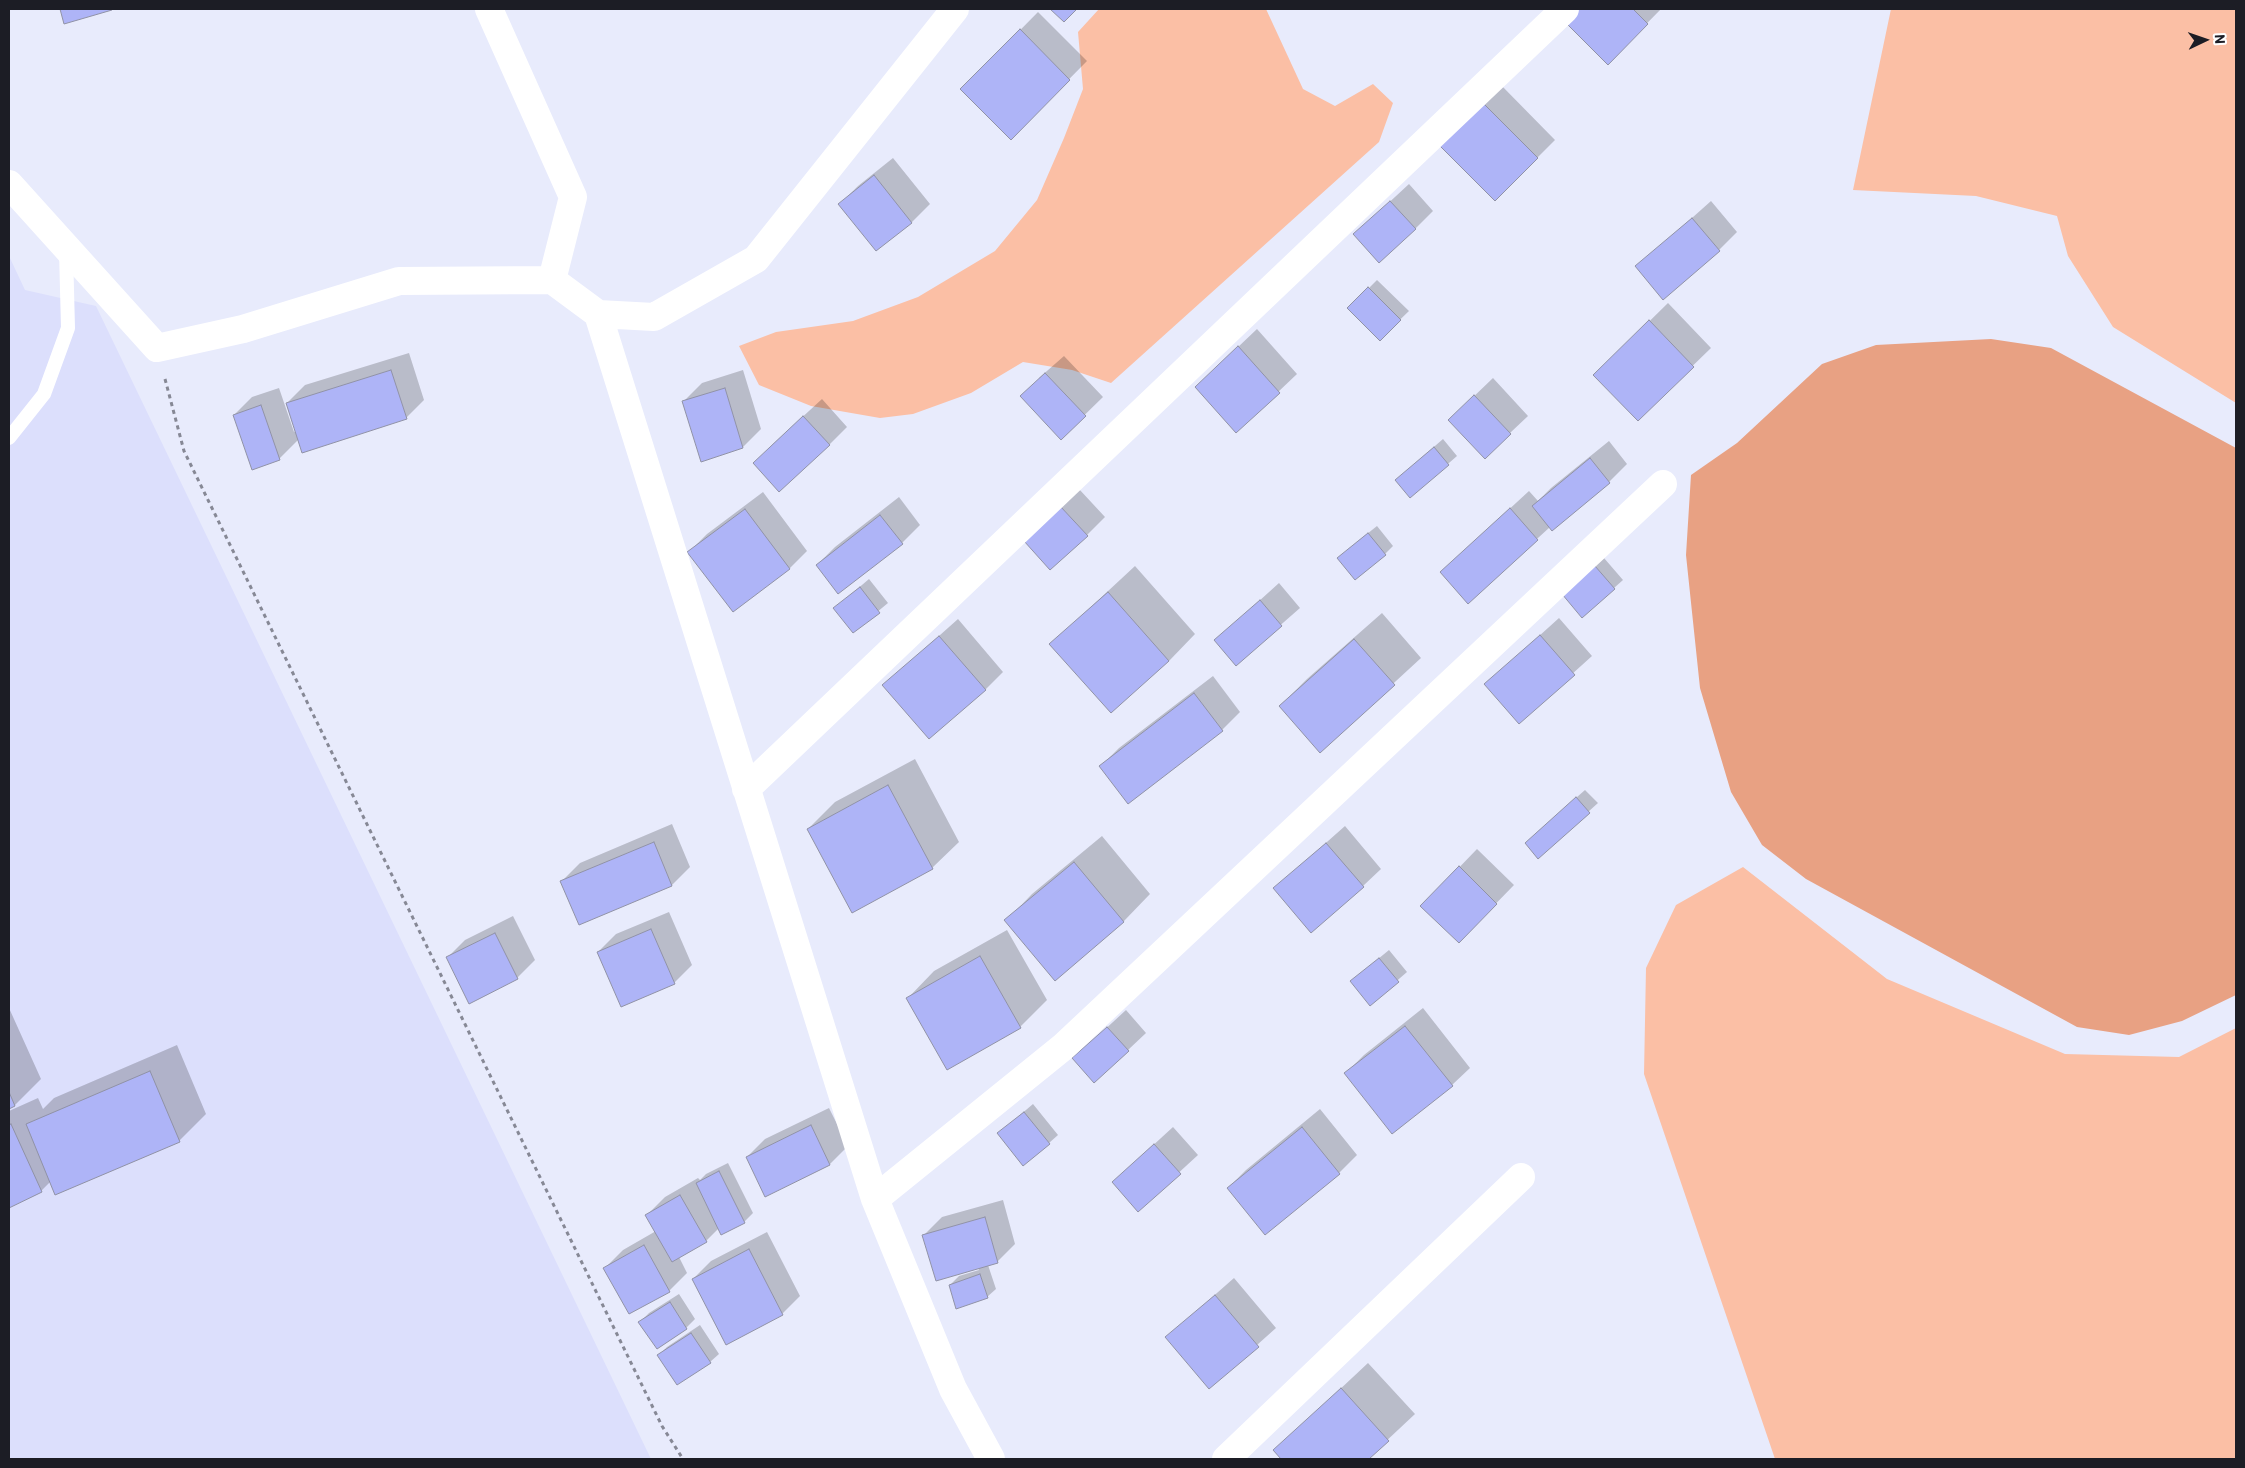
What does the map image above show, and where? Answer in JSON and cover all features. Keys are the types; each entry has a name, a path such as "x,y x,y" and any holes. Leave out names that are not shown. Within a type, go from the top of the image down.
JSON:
{"street":[{"path":"489,9 573,197 552,280"},
{"path":"9,184 157,348 243,329 399,281 552,280 598,314 654,317 756,259 955,9"},
{"path":"746,789 1565,9"},
{"path":"598,314 875,1199 952,1389 992,1459"},
{"path":"875,1199 1063,1047 1663,484"},
{"path":"1226,1459 1521,1177"}],"lane":[{"path":"9,438 44,394 68,328 66,248"}],"path":[{"path":"157,348 184,451 662,1426 683,1459"}],"shaded area":[{"path":"1099,9 1266,9 1303,89 1335,106 1373,84 1393,103 1379,142 1111,383 1072,370 1023,362 971,393 913,414 880,418 811,406 759,385 739,346 776,332 853,321 918,297 995,251 1037,200 1064,138 1083,89 1078,32"},
{"path":"1891,9 2236,9 2236,403 2113,327 2068,256 2057,216 1976,196 1853,190"},
{"path":"9,256 25,290 96,306 651,1459 9,1459"},
{"path":"1991,339 2051,348 2236,448 2236,995 2182,1021 2129,1035 2077,1027 1806,879 1762,845 1731,792 1700,688 1686,555 1691,475 1737,443 1822,364 1876,345"},
{"path":"1743,867 1887,979 2065,1054 2179,1057 2236,1028 2236,1459 1775,1459 1644,1074 1646,968 1676,905"}],"building":[{"path":"60,9 111,9 112,10 64,24"},
{"path":"1050,9 1077,9 1064,22"},
{"path":"1574,9 1633,9 1648,24 1608,65 1563,20"},
{"path":"1020,29 1070,80 1011,140 960,89"},
{"path":"1481,101 1538,158 1495,201 1438,144"},
{"path":"874,175 912,223 876,251 838,204"},
{"path":"1390,201 1416,229 1379,263 1353,234"},
{"path":"1692,218 1720,251 1663,300 1635,266"},
{"path":"1368,287 1401,320 1380,341 1347,308"},
{"path":"1649,320 1694,367 1638,421 1593,375"},
{"path":"1238,346 1280,393 1236,433 1195,387"},
{"path":"391,370 407,419 302,453 286,403"},
{"path":"1045,373 1086,416 1061,440 1020,396"},
{"path":"725,388 743,448 701,462 682,401"},
{"path":"1474,395 1511,434 1485,459 1448,420"},
{"path":"261,405 280,460 252,470 233,415"},
{"path":"803,416 830,445 779,492 753,463"},
{"path":"1434,447 1449,465 1410,498 1395,480"},
{"path":"1590,458 1610,483 1552,531 1532,506"},
{"path":"1060,506 1088,536 1050,570 1024,541"},
{"path":"1510,508 1538,540 1468,604 1440,572"},
{"path":"745,509 790,569 733,612 687,552"},
{"path":"880,515 903,544 838,594 816,565"},
{"path":"1368,533 1386,555 1355,580 1337,558"},
{"path":"1595,566 1615,589 1582,618 1562,594"},
{"path":"860,587 880,613 853,633 833,608"},
{"path":"1108,592 1169,661 1111,713 1049,644"},
{"path":"1260,600 1282,626 1236,666 1214,640"},
{"path":"1540,635 1575,675 1519,724 1484,684"},
{"path":"939,636 986,690 929,739 882,685"},
{"path":"1354,639 1395,685 1320,753 1279,706"},
{"path":"1194,693 1223,731 1128,804 1099,766"},
{"path":"888,785 933,869 852,913 807,829"},
{"path":"1576,797 1590,813 1538,859 1525,843"},
{"path":"654,842 672,886 579,925 560,881"},
{"path":"1326,843 1364,887 1311,933 1273,888"},
{"path":"1074,862 1124,922 1055,981 1004,920"},
{"path":"1459,866 1497,904 1459,943 1420,906"},
{"path":"651,929 675,984 621,1007 597,952"},
{"path":"495,933 518,979 469,1004 446,957"},
{"path":"980,956 1021,1028 947,1070 906,998"},
{"path":"1379,958 1399,982 1370,1006 1350,981"},
{"path":"1405,1026 1453,1086 1392,1134 1344,1073"},
{"path":"1107,1027 1129,1051 1094,1083 1072,1058"},
{"path":"150,1071 180,1142 55,1195 26,1124"},
{"path":"9,1092 15,1106 9,1109"},
{"path":"1024,1112 1050,1144 1023,1166 997,1133"},
{"path":"11,1124 42,1192 9,1208 9,1125"},
{"path":"811,1125 830,1165 765,1197 746,1157"},
{"path":"1302,1127 1340,1174 1265,1235 1227,1188"},
{"path":"1154,1144 1181,1174 1138,1212 1112,1182"},
{"path":"719,1171 745,1223 721,1235 696,1183"},
{"path":"680,1195 707,1242 672,1262 645,1215"},
{"path":"985,1217 998,1263 936,1281 922,1235"},
{"path":"644,1245 670,1292 629,1314 603,1268"},
{"path":"749,1249 783,1315 726,1345 692,1279"},
{"path":"980,1274 988,1298 956,1309 949,1285"},
{"path":"1215,1295 1259,1347 1209,1389 1165,1337"},
{"path":"670,1302 687,1329 657,1349 638,1322"},
{"path":"691,1333 711,1363 677,1385 657,1355"},
{"path":"1341,1388 1389,1441 1369,1459 1281,1459 1273,1450"}]}
